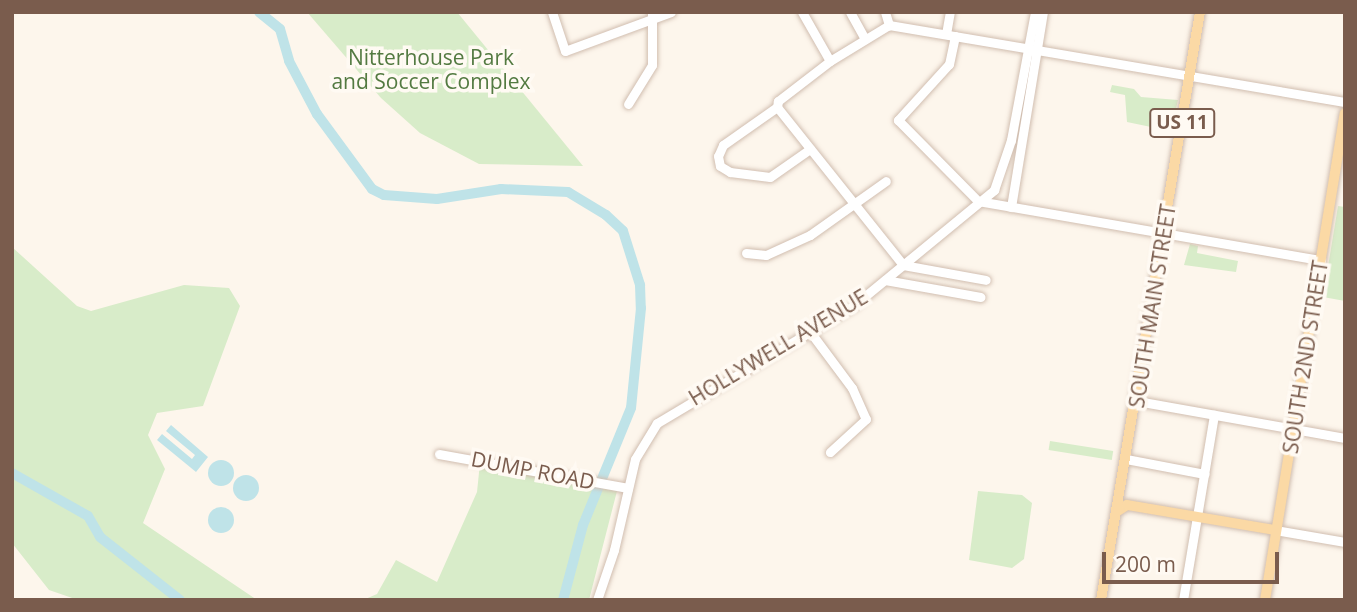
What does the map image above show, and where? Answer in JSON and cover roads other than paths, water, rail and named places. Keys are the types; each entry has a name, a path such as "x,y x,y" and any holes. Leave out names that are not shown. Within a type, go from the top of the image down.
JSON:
{"main road":[{"name":"SOUTH MAIN STREET","path":"1123,501 1126,459 1200,12"},
{"name":"SOUTH 2ND STREET","path":"1265,599 1345,114"},
{"path":"1101,600 1116,512 1123,501 1275,530"}],"street":[{"path":"552,12 565,51 652,16 671,12"},
{"path":"802,12 830,61"},
{"path":"850,12 865,39"},
{"path":"885,12 888,25"},
{"path":"950,12 949,64 898,120 978,201 1321,260"},
{"path":"1011,207 1033,48 1035,12"},
{"path":"1033,48 1043,12"},
{"path":"628,104 652,65 652,16"},
{"path":"810,149 770,177 730,173 720,166 718,156 723,145 830,61 888,25 1190,73 1345,102"},
{"name":"HOLLYWELL AVENUE","path":"597,600 640,449 663,418 811,333 885,280 994,190 1004,169 1033,48"},
{"path":"778,104 810,149 903,265 986,280"},
{"path":"746,253 766,254 790,244 886,181"},
{"path":"885,280 980,298"},
{"path":"811,333 852,388 866,419 830,452"},
{"path":"1137,401 1345,439"},
{"path":"1183,600 1214,415"},
{"name":"DUMP ROAD","path":"439,454 628,488"},
{"path":"1126,459 1205,474"},
{"path":"1275,530 1345,542"}],"water":[{"path":"171,425 208,457 196,472 157,440 162,434 192,459 195,455 166,431"},
{"path":"221,460 230,464 234,473 230,482 221,486 212,482 208,473 212,464"},
{"path":"246,475 255,479 259,488 255,497 246,501 237,497 233,488 237,479"},
{"path":"221,507 230,511 234,520 230,529 221,533 212,529 208,520 212,511"}],"waterway":[{"path":"259,12 280,29 289,61 317,114 372,189 384,195 437,199 501,189 568,192 606,215 623,231 640,285 641,308 631,408 583,525 563,600"},
{"path":"12,473 88,516 100,537 180,600"}],"park label":[{"name":"Nitterhouse Park and Soccer Complex","path":"431,69"}]}
